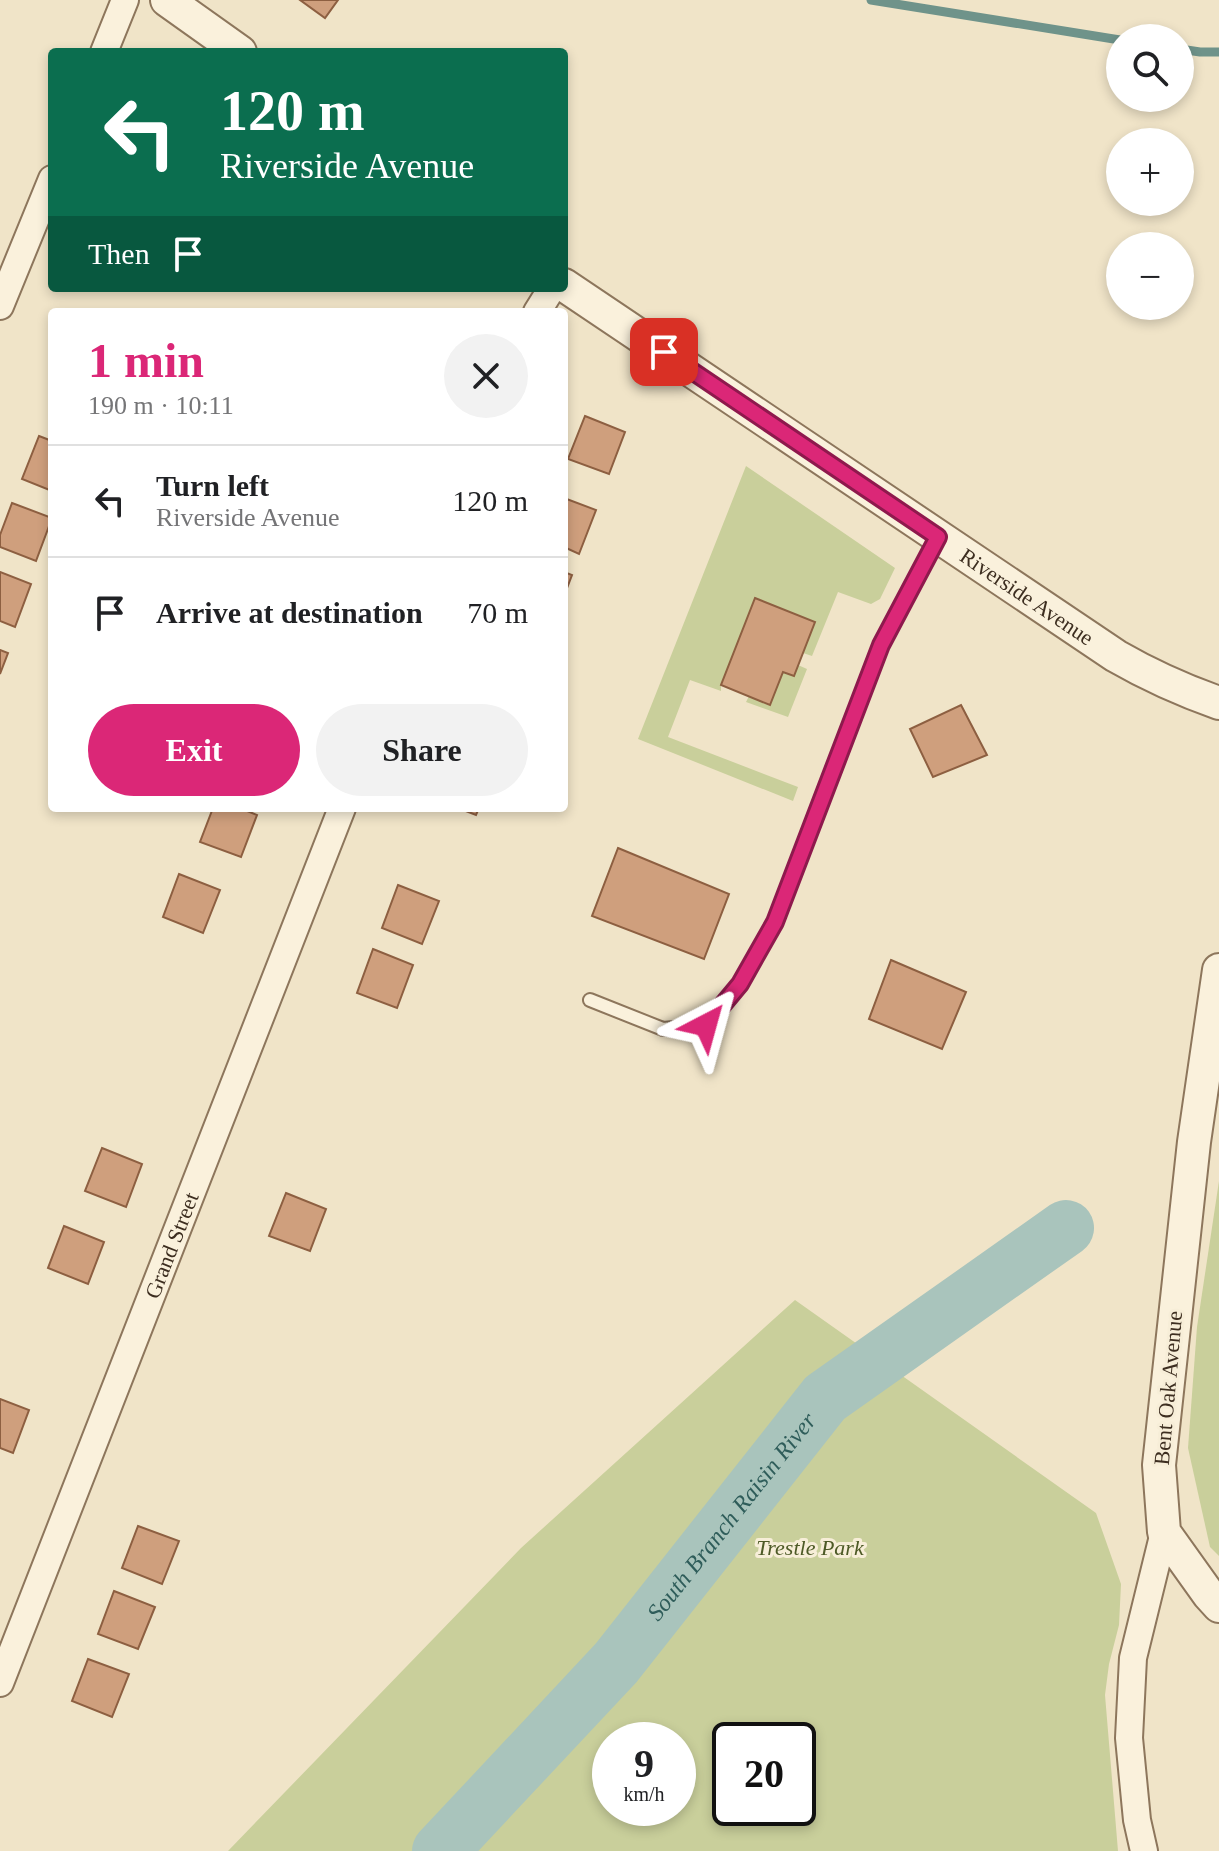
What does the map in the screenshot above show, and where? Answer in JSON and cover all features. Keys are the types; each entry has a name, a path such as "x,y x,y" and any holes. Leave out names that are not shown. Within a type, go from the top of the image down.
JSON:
{"street":[{"path":"106,48 125,0"},
{"path":"167,0 234,48"},
{"path":"0,306 48,189"},
{"name":"Riverside Avenue","path":"568,288 1116,656 1150,676 1219,703"},
{"name":"Grand Street","path":"0,1683 340,812"},
{"name":"Bent Oak Avenue","path":"1144,1851 1137,1820 1129,1738 1133,1658 1164,1532 1159,1465 1194,1142 1219,970"},
{"path":"1164,1532 1219,1606"}],"lane":[{"path":"590,1000 663,1029 706,1025 740,984 775,922 881,645 938,537"}],"green space":[{"path":"746,466 895,568 880,599 871,604 838,592 812,656 803,653 815,622 755,599 721,684 721,691 690,680 668,737 798,787 793,801 638,739"},
{"path":"798,665 807,669 788,717 746,702 749,696 770,704 783,672"},
{"path":"1219,1181 1219,1556 1210,1547 1188,1448 1197,1327"},
{"name":"Trestle Park","path":"795,1300 1096,1513 1121,1584 1119,1625 1105,1695 1118,1851 228,1851 521,1548"}],"building":[{"path":"300,0 338,0 325,18"},
{"path":"585,416 625,432 609,474 568,459"},
{"path":"39,436 48,439 48,489 22,479"},
{"path":"568,500 596,510 579,554 568,549"},
{"path":"12,503 48,516 48,529 36,561 0,547 0,535"},
{"path":"0,572 31,584 15,627 0,621"},
{"path":"755,598 815,622 794,676 783,672 770,705 721,685"},
{"path":"0,650 8,653 0,674"},
{"path":"961,705 987,755 933,777 910,729"},
{"path":"211,812 250,812 257,815 241,857 200,842"},
{"path":"618,848 729,894 704,959 592,916"},
{"path":"179,874 220,890 203,933 163,917"},
{"path":"398,885 439,901 422,944 382,928"},
{"path":"373,949 413,965 397,1008 357,993"},
{"path":"891,960 966,992 942,1049 869,1019"},
{"path":"102,1148 142,1164 126,1207 85,1191"},
{"path":"286,1193 326,1209 310,1251 269,1236"},
{"path":"64,1226 104,1242 88,1284 48,1268"},
{"path":"0,1399 29,1410 13,1453 0,1448"},
{"path":"138,1526 179,1541 162,1584 122,1568"},
{"path":"114,1591 155,1607 138,1649 98,1634"},
{"path":"88,1659 129,1674 112,1717 72,1701"}],"waterway":[{"path":"871,0 1106,38"},
{"path":"1194,51 1219,52"},
{"name":"South Branch Raisin River","path":"440,1851 616,1663 825,1398 1066,1228"}],"route":[{"path":"664,352 938,537 881,645 775,922 740,984 706,1025"}]}
